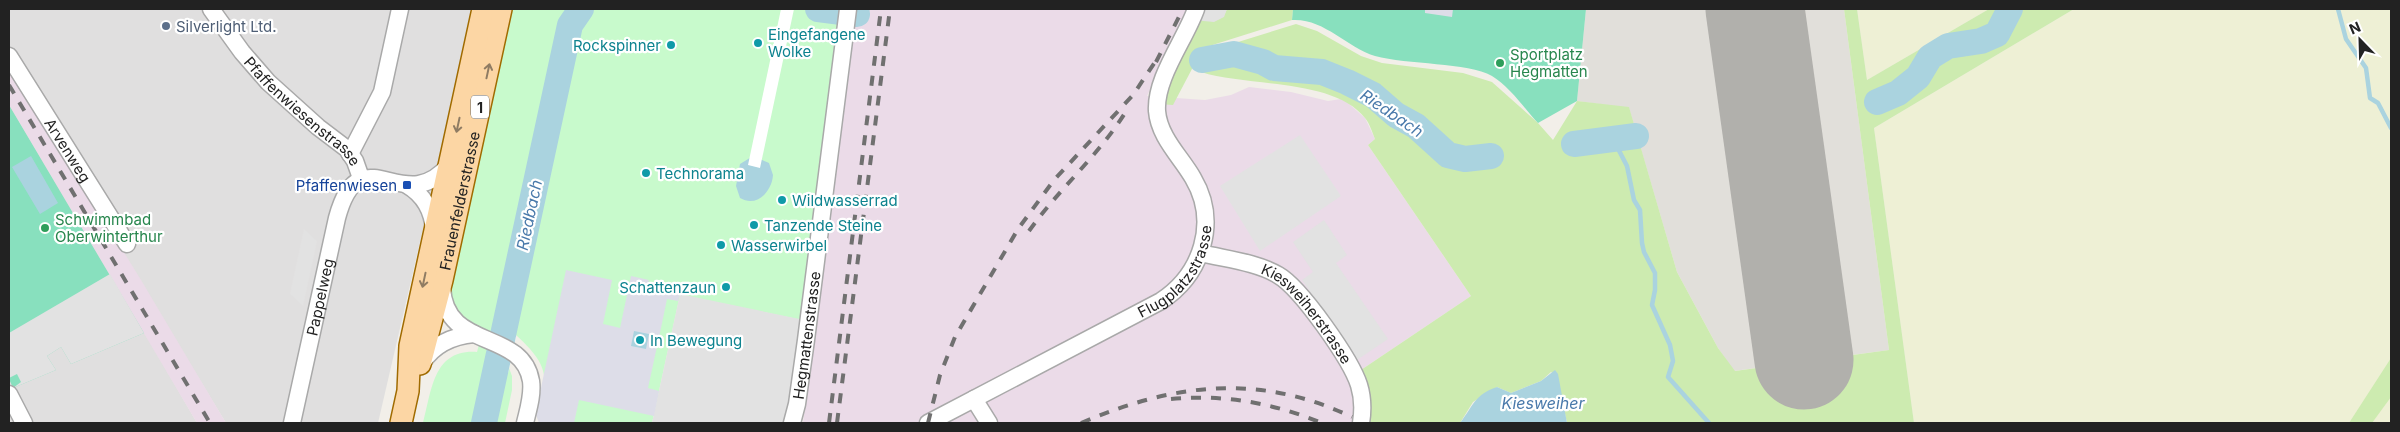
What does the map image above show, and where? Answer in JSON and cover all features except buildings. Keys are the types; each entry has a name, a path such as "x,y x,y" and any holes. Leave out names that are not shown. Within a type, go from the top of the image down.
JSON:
{"main road":[{"name":"Frauenfelderstrasse","path":"401,423 408,391 410,346 483,9"},
{"name":"Frauenfelderstrasse","path":"408,391 418,370 442,280 501,9"}],"street":[{"name":"Pfaffenwiesenstrasse","path":"212,9 242,52 268,82 350,154 361,178 370,177 407,185 427,182 443,172 449,165"},
{"path":"350,154 382,92 400,9"},
{"name":"Hegmattenstrasse","path":"792,423 797,404 806,340 848,9"},
{"name":"Flugplatzstrasse","path":"928,423 1161,301 1183,283 1194,269 1201,253 1205,224 1201,195 1190,172 1163,133 1157,110 1161,85 1196,9"},
{"name":"Arvenweg","path":"9,56 127,244"},
{"name":"Pappelweg","path":"292,423 340,208 349,187 361,178"},
{"path":"407,185 424,200 432,218 434,232"},
{"name":"Kiesweiherstrasse","path":"1201,253 1268,270 1280,276 1298,290 1357,378 1362,396 1361,423"},
{"path":"442,280 444,300 452,318 512,353 526,369 531,381 525,423"},
{"path":"418,370 428,355 441,343 459,336 482,337"},
{"path":"9,394 24,423"},
{"path":"974,399 986,420"}],"shaded area":[{"path":"9,9 474,9 378,423 226,423 9,66"},
{"path":"855,9 1227,9 1214,22 1175,38 1147,96 1205,100 1231,95 1249,87 1291,92 1328,101 1341,99 1347,102 1365,118 1375,139 1368,145 1471,296 1364,368 1378,387 1370,423 803,423"},
{"path":"1196,9 1227,9 1224,17 1214,22 1193,20"},
{"path":"1425,9 1453,9 1452,17 1425,13"},
{"path":"1586,9 1844,9 1889,350 1734,371 1718,348 1677,272 1629,108 1577,101"},
{"path":"9,66 141,280 226,423 197,423 9,105"},
{"name":"Schwimmbad Oberwinterthur","path":"9,105 121,292 197,423 9,423"},
{"path":"1300,135 1341,196 1260,251 1220,186"},
{"path":"1324,220 1347,255 1336,263 1388,339 1357,360 1302,280 1313,272 1293,242"},
{"path":"304,229 317,241 303,306 290,294"},
{"path":"566,270 612,280 603,324 620,328 631,276 649,280 647,288 680,294 678,301 667,299 648,388 659,391 654,416 579,400 574,423 539,423 536,415"},
{"path":"110,274 144,333 71,364 61,347 47,356 56,370 13,388 21,382 17,374 9,378 9,333"},
{"path":"680,294 809,321 792,423 652,423"}],"green space":[{"path":"512,9 841,9 802,320 680,295 652,423 539,423 544,395 544,375 536,357 516,335 509,368 512,376 512,390 505,423 423,423 432,385 443,364 451,357 462,353 477,352 481,337 446,308"},
{"path":"1227,9 1293,9 1292,20 1203,48 1173,105 1157,104 1193,20 1223,17"},
{"name":"Sportplatz Hegmatten","path":"1293,9 1586,9 1577,101 1538,123 1511,92 1492,76 1468,68 1375,56 1364,52 1325,28 1304,21 1292,20"},
{"path":"1844,9 1857,9 1867,80 1989,9 2074,9 1874,128 1914,423 1567,423 1557,376 1551,372 1541,381 1511,393 1497,387 1473,402 1460,423 1369,423 1370,393 1361,370 1471,296 1368,145 1375,139 1371,128 1365,118 1351,105 1333,96 1312,90 1220,77 1201,72 1199,65 1209,51 1296,24 1317,31 1361,56 1382,63 1463,73 1492,82 1538,123 1553,140 1577,101 1629,107 1677,272 1718,348 1735,371 1889,350"},
{"path":"1857,9 1989,9 1867,80"},
{"path":"2074,9 2391,9 2391,423 1914,423 1874,128"},
{"name":"Schwimmbad Oberwinterthur","path":"9,105 144,333 71,364 61,347 47,356 56,370 13,388 9,379"},
{"path":"2391,358 2391,397 2372,423 2349,423"}],"water":[{"path":"31,156 58,203 40,214 12,167"},
{"path":"753,156 769,163 773,175 767,192 758,199 746,201 740,198 736,186 740,164"},
{"path":"634,331 649,334 646,349 631,346"},
{"name":"Kiesweiher","path":"1555,370 1558,374 1567,423 1460,423 1483,393 1497,387 1511,393 1541,381"}],"pier":[{"path":"781,9 794,9 760,168 748,165"},
{"path":"493,324 516,337 508,373 497,361 486,354"}],"waterway":[{"name":"Riedbach","path":"570,25 574,9"},
{"name":"Riedbach","path":"484,423 570,25 581,9"},
{"name":"Riedbach","path":"818,9 857,14"},
{"name":"Riedbach","path":"1877,102 1898,93 1918,77 1930,57 1948,46 1981,41 1997,34 2010,9"},
{"path":"2338,9 2346,39 2366,68 2370,98 2378,103 2391,128"},
{"name":"Riedbach","path":"1202,60 1234,54 1263,62 1274,68 1322,72 1373,95 1396,115 1416,126 1448,155 1465,159 1491,156"},
{"name":"Riedbach","path":"1574,144 1636,136"},
{"path":"1613,139 1627,166 1634,200 1640,210 1644,252 1655,273 1655,290 1652,305 1670,345 1673,361 1668,377 1709,423"}],"runway":[{"path":"1755,9 1804,360"}],"railway":[{"path":"829,423 881,9"},
{"path":"837,423 890,9"},
{"path":"1156,62 1183,9"},
{"path":"928,423 940,375 955,337 1018,229 1054,180 1133,95 1159,56"},
{"path":"9,85 210,423"},
{"path":"1029,231 1052,201 1103,144 1125,113"},
{"path":"1081,423 1149,399 1215,388 1283,393 1317,403 1352,417"},
{"path":"1171,399 1229,399 1267,405 1322,423"}],"place":[{"name":"Silverlight Ltd.","path":"166,26"},
{"name":"Eingefangene Wolke","path":"758,43"},
{"name":"Rockspinner","path":"671,45"},
{"name":"Sportplatz Hegmatten","path":"1500,63"},
{"name":"Technorama","path":"646,173"},
{"name":"Pfaffenwiesen","path":"407,185"},
{"name":"Wildwasserrad","path":"782,200"},
{"name":"Tanzende Steine","path":"754,225"},
{"name":"Schwimmbad Oberwinterthur","path":"45,228"},
{"name":"Wasserwirbel","path":"721,245"},
{"name":"Schattenzaun","path":"726,287"},
{"name":"In Bewegung","path":"640,340"}]}
